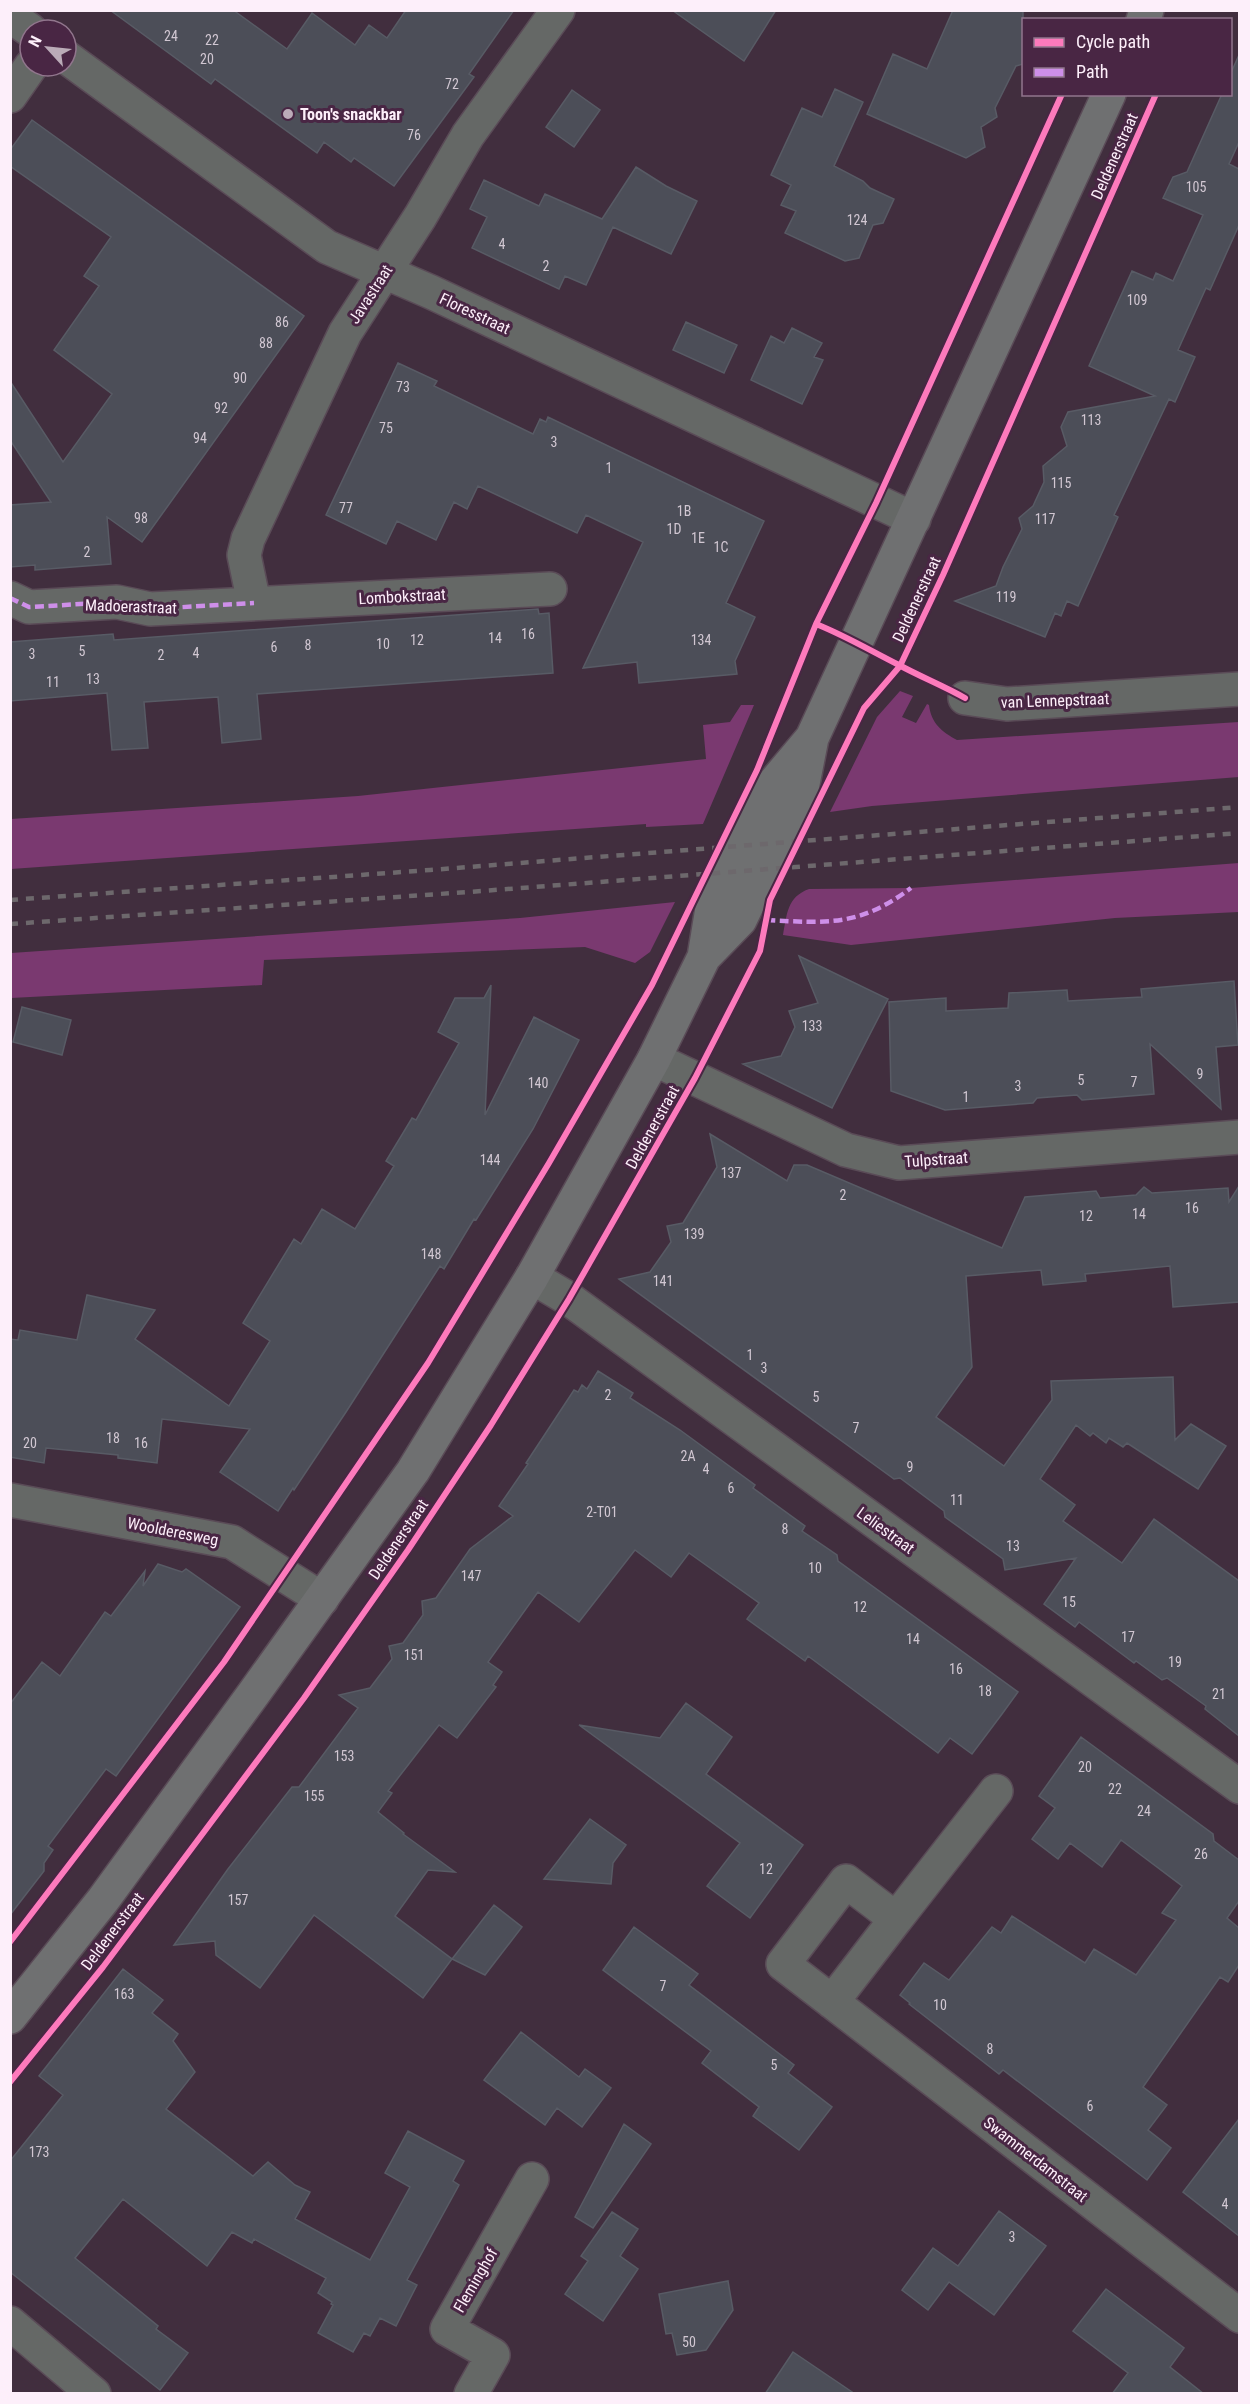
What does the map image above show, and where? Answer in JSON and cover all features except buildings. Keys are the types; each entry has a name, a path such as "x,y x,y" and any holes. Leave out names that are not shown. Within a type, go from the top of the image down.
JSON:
{"main road":[{"name":"Deldenerstraat","path":"10,2017 104,1900 413,1471 532,1277 654,1059 704,957 713,902 764,795 812,738 1108,96"}],"street":[{"name":"Javastraat","path":"254,603 244,555 248,539 345,333 420,217 468,135 558,10"},
{"name":"Floresstraat","path":"78,66 327,247 431,292 914,519"},
{"path":"10,96 23,78"},
{"name":"Lombokstraat","path":"254,603 550,589"},
{"name":"Madoerastraat","path":"10,598 29,607 117,602 150,609 254,603"},
{"name":"van Lennepstraat","path":"965,698 1007,704 1239,689"},
{"name":"Tulpstraat","path":"654,1059 846,1150 899,1163 1239,1137"},
{"name":"Leliestraat","path":"532,1277 579,1306 1239,1786"},
{"name":"Woolderesweg","path":"10,1500 232,1542 322,1599"},
{"path":"832,2002 996,1791"},
{"name":"Swammerdamstraat","path":"896,1919 846,1881 783,1964 1239,2316"},
{"name":"Fleminghof","path":"471,2394 492,2355 447,2329 532,2180"},
{"path":"10,2323 94,2394"}],"shaded area":[{"path":"900,691 913,696 902,717 916,723 927,704 938,726 957,740 1239,722 1239,777 872,806 830,812 877,717"},
{"path":"741,705 754,705 703,824 646,827 646,824 11,869 11,819 358,796 706,759 703,725 730,722"},
{"path":"1239,863 1239,912 1115,918 851,945 783,935 789,907 796,897 809,889 911,888"},
{"path":"675,902 650,952 635,963 585,947 264,960 262,985 11,998 11,953 520,918"}],"railway":[{"path":"10,900 1240,807"},
{"path":"10,924 482,891 1240,833"}],"marked path":[{"path":"10,598 29,607 117,602 150,609 254,603"},
{"path":"766,920 807,922 842,920 875,910 911,888"}],"cycle path":[{"path":"10,1942 224,1662 428,1363 549,1163 652,985 757,770 816,624 876,503 1061,96"},
{"path":"10,2082 103,1967 304,1698 408,1550 491,1425 569,1299 695,1078 760,951 770,900 864,708 900,666 943,575 1155,96"},
{"path":"816,624 965,698"}],"place":[{"name":"Toon's snackbar","path":"288,114"}]}
